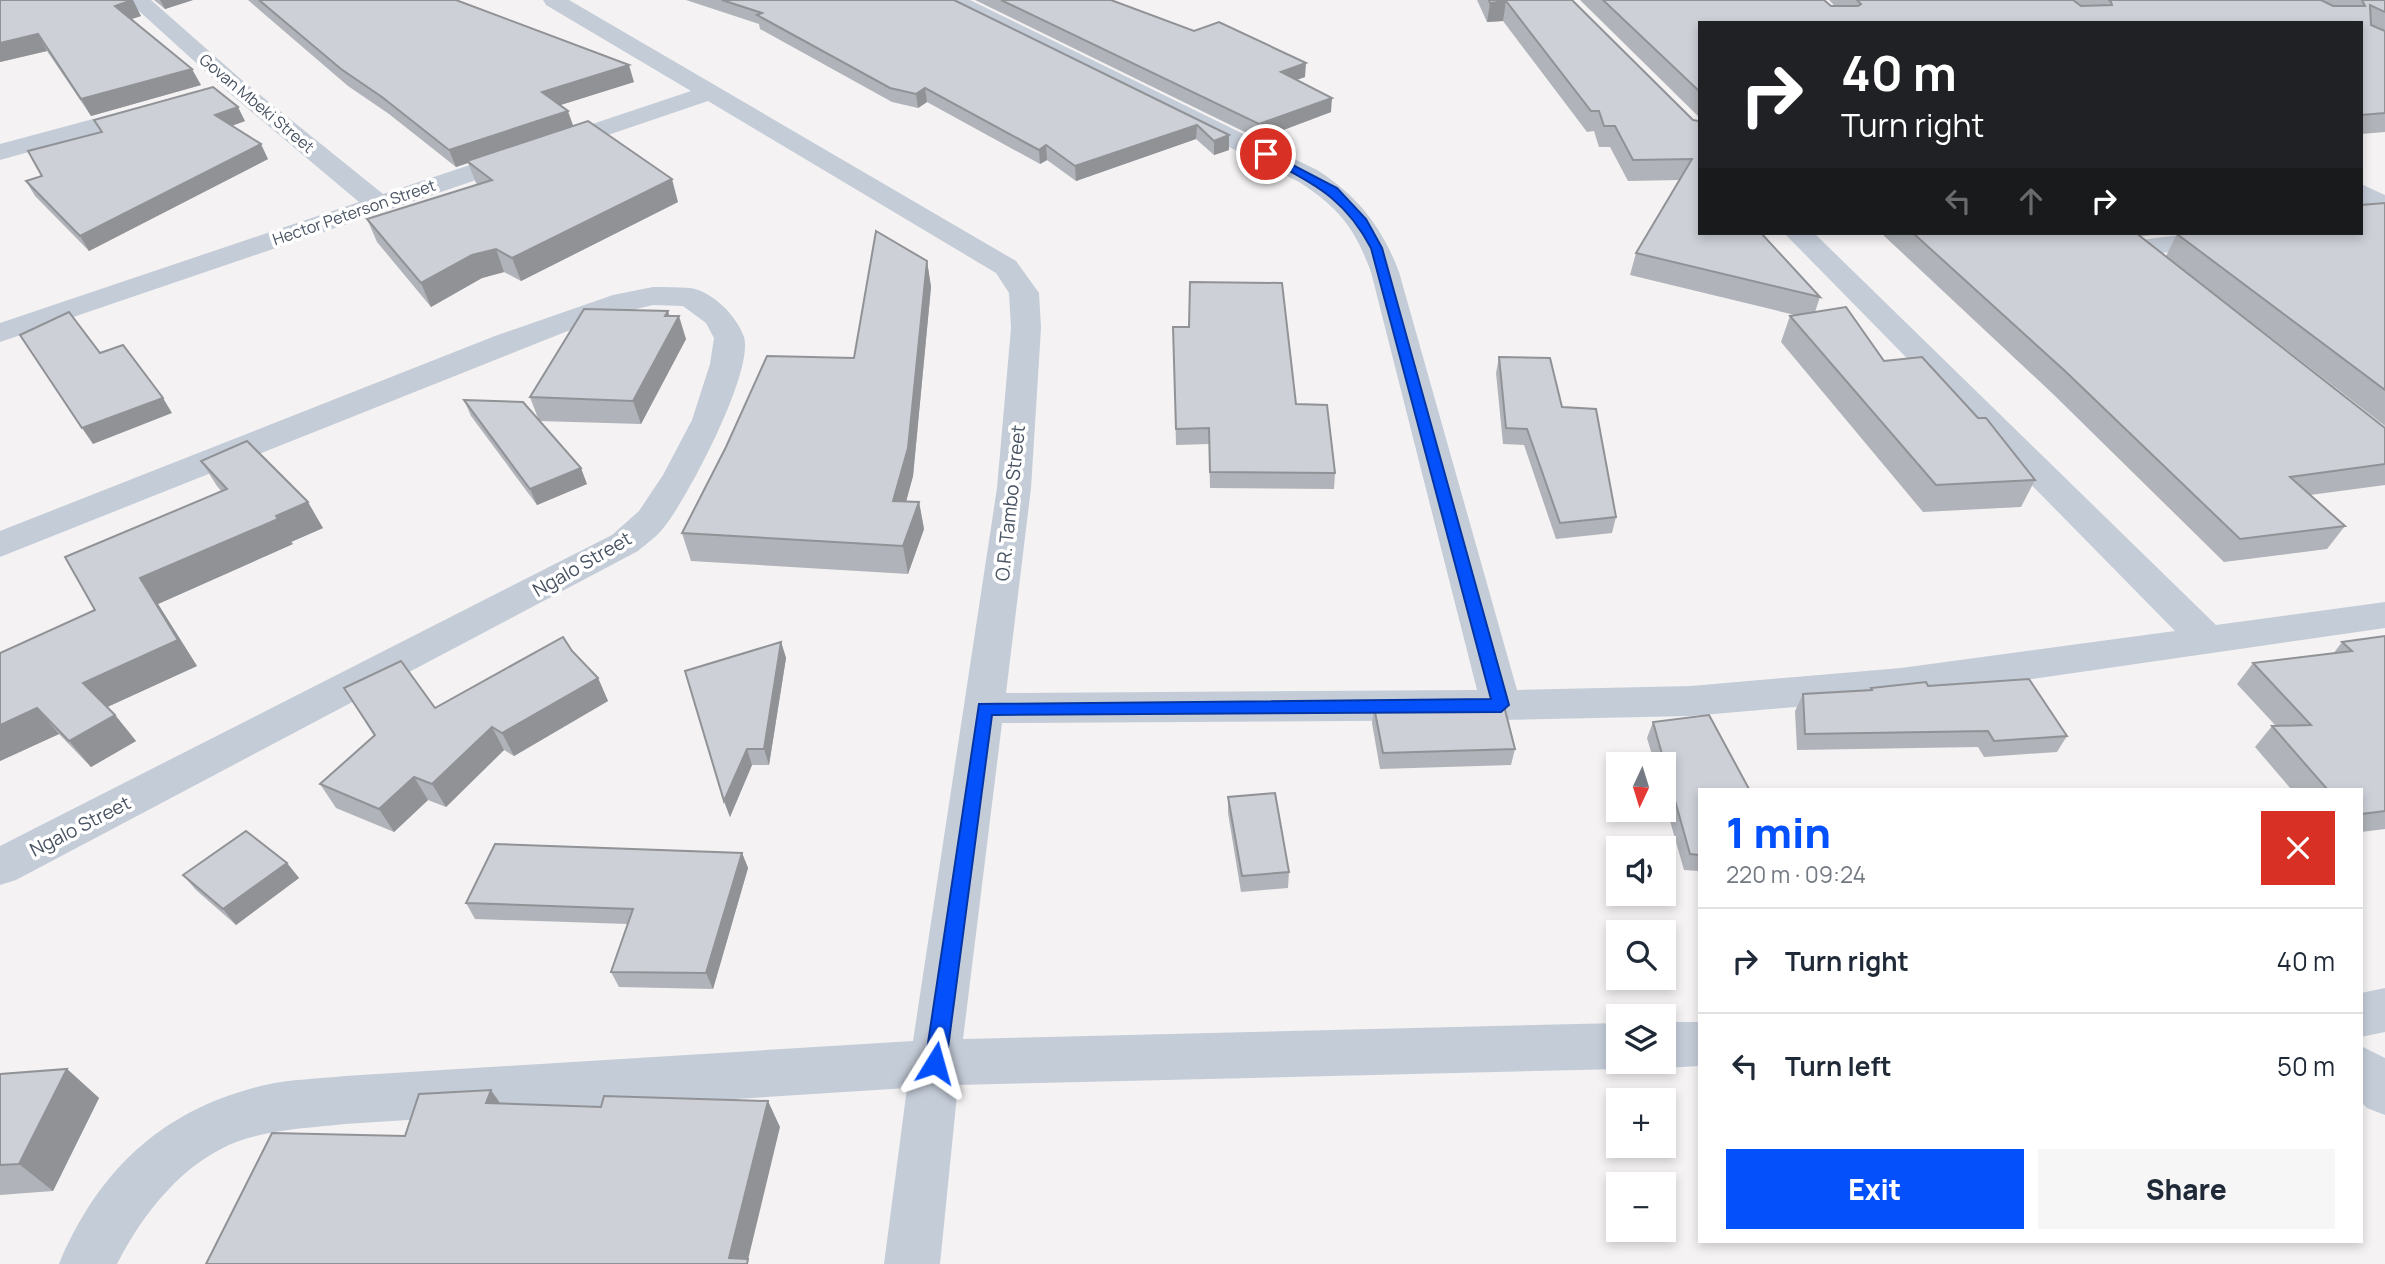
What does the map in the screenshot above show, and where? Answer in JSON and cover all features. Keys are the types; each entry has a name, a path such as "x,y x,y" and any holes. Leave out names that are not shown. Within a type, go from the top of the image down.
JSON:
{"street":[{"name":"Govan Mbeki Street","path":"138,0 235,86 378,204"},
{"name":"O.R. Tambo Street","path":"554,0 1006,267 1024,293 1026,328 1014,488 935,1063 912,1264"},
{"path":"953,0 1308,176 1333,190 1357,214 1376,248 1385,272 1501,705"},
{"path":"209,94 235,86"},
{"name":"Hector Peterson Street","path":"0,333 708,93"},
{"path":"0,152 170,105"},
{"path":"2363,193 2385,207"},
{"path":"2363,222 2385,219"},
{"path":"1800,235 2208,640"},
{"path":"2125,240 2226,235"},
{"path":"2125,240 2168,274"},
{"name":"Ngalo Street","path":"0,545 506,342 624,301 674,295 690,297 718,318 729,338 726,364 708,420 680,475 652,519 625,543 0,867"},
{"path":"985,708 1501,705 1691,701 1901,682 2385,615"},
{"path":"2363,1015 2385,1010"},
{"path":"1676,1045 1698,1044"},
{"path":"87,1264 108,1222 133,1186 178,1145 218,1124 265,1109 345,1100 935,1063 1606,1046"},
{"path":"2363,1071 2385,1091"}],"building":[{"path":"0,0 132,0 115,6 192,69 81,99 38,34 0,43"},
{"path":"259,0 456,0 629,65 542,92 568,111 449,150 382,97 341,69"},
{"path":"722,0 954,0 1229,135 1214,141 1197,125 1075,166 1046,145 1039,150 925,88 916,94 890,88 757,15 762,13"},
{"path":"1001,0 1111,0 1194,31 1219,22 1306,63 1281,72 1332,98 1259,124"},
{"path":"1489,0 1572,0 1693,120 1698,121 1698,235 1763,235 1820,297 1636,253 1692,159 1633,160 1615,126 1604,126 1599,111 1591,111 1506,1 1490,3"},
{"path":"1603,0 1824,0 1831,6 1858,6 1861,4 1857,0 2073,0 2081,6 2112,5 2109,0 2321,0 2333,6 2365,6 2362,0 2385,0 2385,12 2370,5 2371,25 2385,31 2385,113 2363,115 2363,21 1698,21 1698,90"},
{"path":"213,87 238,107 215,115 261,144 80,236 26,181 42,176 28,151 102,132 94,120"},
{"path":"588,121 672,179 512,258 496,249 472,255 421,283 367,219 492,180 467,161"},
{"path":"2385,203 2385,390 2178,235 2363,235 2363,205"},
{"path":"876,231 927,261 908,448 893,501 919,502 903,546 682,533 726,447 767,356 854,358"},
{"path":"1915,235 2139,235 2385,428 2385,464 2290,477 2345,526 2240,539 2065,371"},
{"path":"1190,282 1282,283 1296,404 1327,405 1335,473 1210,472 1209,428 1176,429 1173,327 1189,327"},
{"path":"1846,307 1884,361 1922,357 1978,418 1986,418 2035,480 1936,485 1790,316"},
{"path":"584,309 668,311 665,316 679,316 633,401 530,397"},
{"path":"69,312 100,353 123,345 163,398 82,428 20,335"},
{"path":"1499,357 1550,358 1562,407 1596,409 1616,517 1560,523 1527,429 1506,428"},
{"path":"464,400 523,402 581,468 530,489"},
{"path":"247,441 308,502 276,516 278,519 140,578 178,640 83,683 115,715 69,741 37,708 0,725 0,653 95,610 65,557 227,489 201,461"},
{"path":"2385,636 2385,811 2363,814 2363,788 2326,788 2272,726 2311,725 2253,663 2352,651 2342,642"},
{"path":"563,637 572,651 598,678 502,733 492,727 432,784 414,777 379,809 320,784 375,735 344,688 401,661 435,708"},
{"path":"781,642 764,749 747,749 724,801 685,671"},
{"path":"2029,679 2067,736 1994,741 1988,731 1805,734 1803,694 1872,690 1871,688 1926,682 1928,686"},
{"path":"1504,706 1515,749 1383,753 1374,707"},
{"path":"1709,715 1748,788 1698,788 1698,855 1690,854 1676,804 1676,752 1661,752 1653,722"},
{"path":"1275,793 1289,872 1242,876 1228,797"},
{"path":"246,831 287,863 223,909 183,875"},
{"path":"495,844 742,853 706,973 611,972 633,909 466,903"},
{"path":"67,1069 19,1164 0,1165 0,1074"},
{"path":"491,1090 486,1103 601,1107 604,1096 768,1101 729,1258 748,1259 747,1264 206,1264 272,1133 405,1136 419,1094"}],"route":[{"path":"935,1063 985,708 1501,705 1385,272 1376,248 1351,207 1333,190 1266,154"}]}
